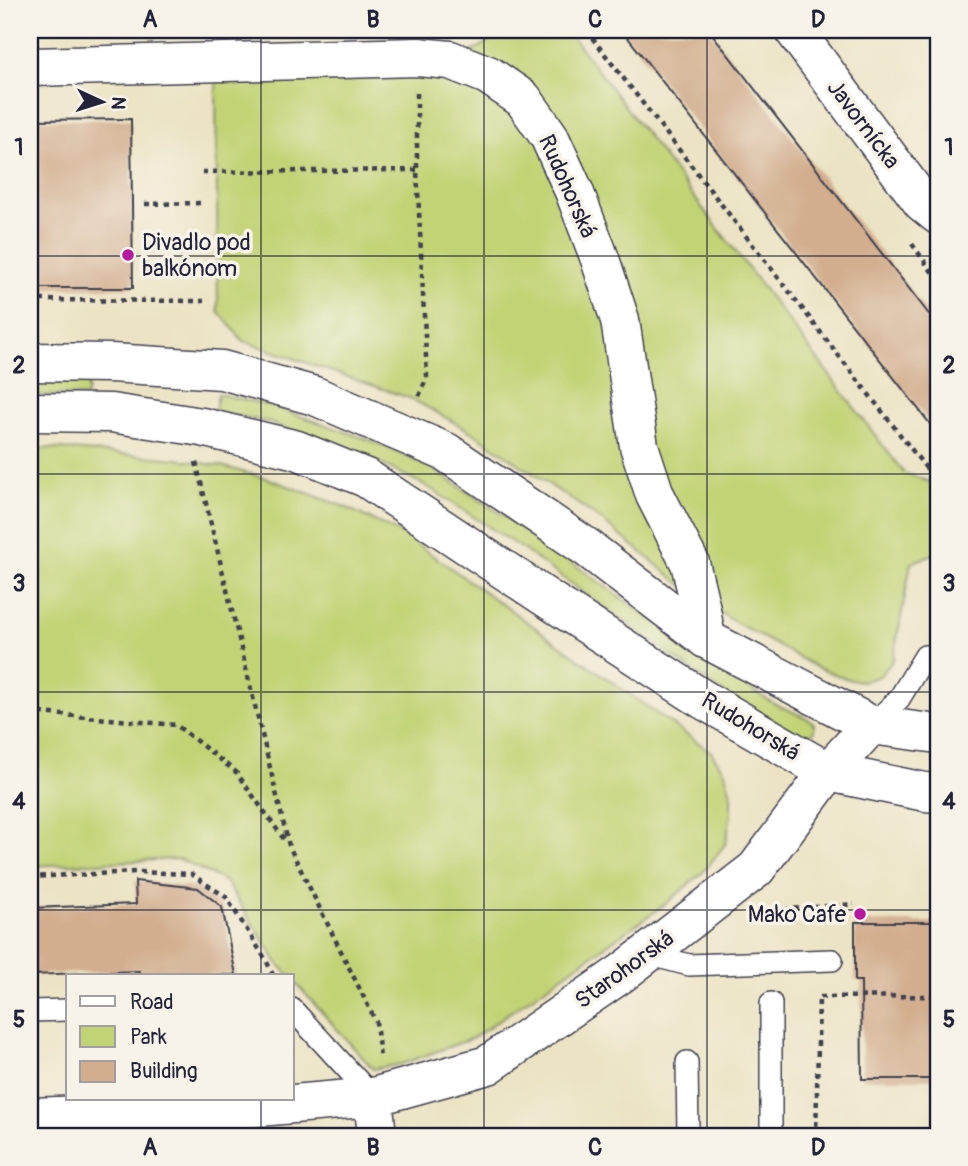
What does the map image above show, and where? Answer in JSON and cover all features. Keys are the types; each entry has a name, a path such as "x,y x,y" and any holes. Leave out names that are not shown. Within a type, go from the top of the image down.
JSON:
{"street":[{"name":"Javornícka","path":"794,30 922,202 938,215"},
{"name":"Rudohorská","path":"30,67 418,57 450,60 488,75 523,100 549,136 600,259 620,320 639,446 655,495 690,563 706,639"},
{"path":"30,362 111,363 222,370 315,396 446,452 586,547 706,639 871,725 938,734"},
{"name":"Rudohorská","path":"30,412 111,413 202,427 297,450 366,478 704,699 828,772 938,793"},
{"path":"828,772 871,725"},
{"name":"Starohorská","path":"294,1096 377,1080 488,1065 648,954 756,869 828,772"},
{"path":"377,1080 377,1136"},
{"name":"Starohorská","path":"30,1117 225,1110 276,1100"}],"lane":[{"path":"871,725 899,699 925,656 938,656"},
{"path":"648,954 689,965 832,960"},
{"path":"771,1003 771,1136"},
{"path":"30,1012 66,1010"},
{"path":"294,1011 377,1080"},
{"path":"687,1062 688,1136"}],"path":[{"path":"586,30 926,468 938,469"},
{"path":"414,408 426,377 416,123"},
{"path":"202,172 417,170"},
{"path":"145,204 203,203"},
{"path":"30,300 204,301"},
{"path":"194,452 289,846"},
{"path":"938,553 938,558"},
{"path":"30,712 176,725 236,772 289,846 376,1022 377,1080"},
{"path":"30,877 137,872 191,874 226,897 273,974"},
{"path":"752,912 854,904"},
{"path":"816,1136 819,997 938,996"},
{"path":"925,1136 938,1131"}],"green space":[{"path":"509,30 567,30 904,473 938,485 938,552 911,563 893,660 880,676 865,681 851,680 818,668 731,620 678,582 600,519 472,432 412,399 243,341 218,311 216,78 432,75"},
{"path":"30,382 88,382 87,396 30,395"},
{"path":"218,394 271,406 372,441 431,468 533,535 745,686 775,704 809,719 814,724 814,732 803,737 738,703 524,550 425,485 367,457 267,422 215,411"},
{"path":"48,448 178,459 221,466 269,479 345,507 404,535 711,752 725,772 731,795 726,843 704,871 667,903 473,1038 402,1064 373,1069 294,981 294,974 288,974 280,966 225,881 179,859 30,866 30,449"}],"building":[{"path":"622,30 709,30 938,326 938,434"},
{"path":"131,119 133,288 30,288 30,120"},
{"path":"135,881 198,888 222,907 236,974 139,974 139,971 30,975 30,908 136,904"},
{"path":"855,922 938,922 938,1079 862,1079 861,981 855,981"}],"place":[{"name":"Divadlo pod balkónom","path":"128,255"},
{"name":"Mako Cafe","path":"860,914"}]}
